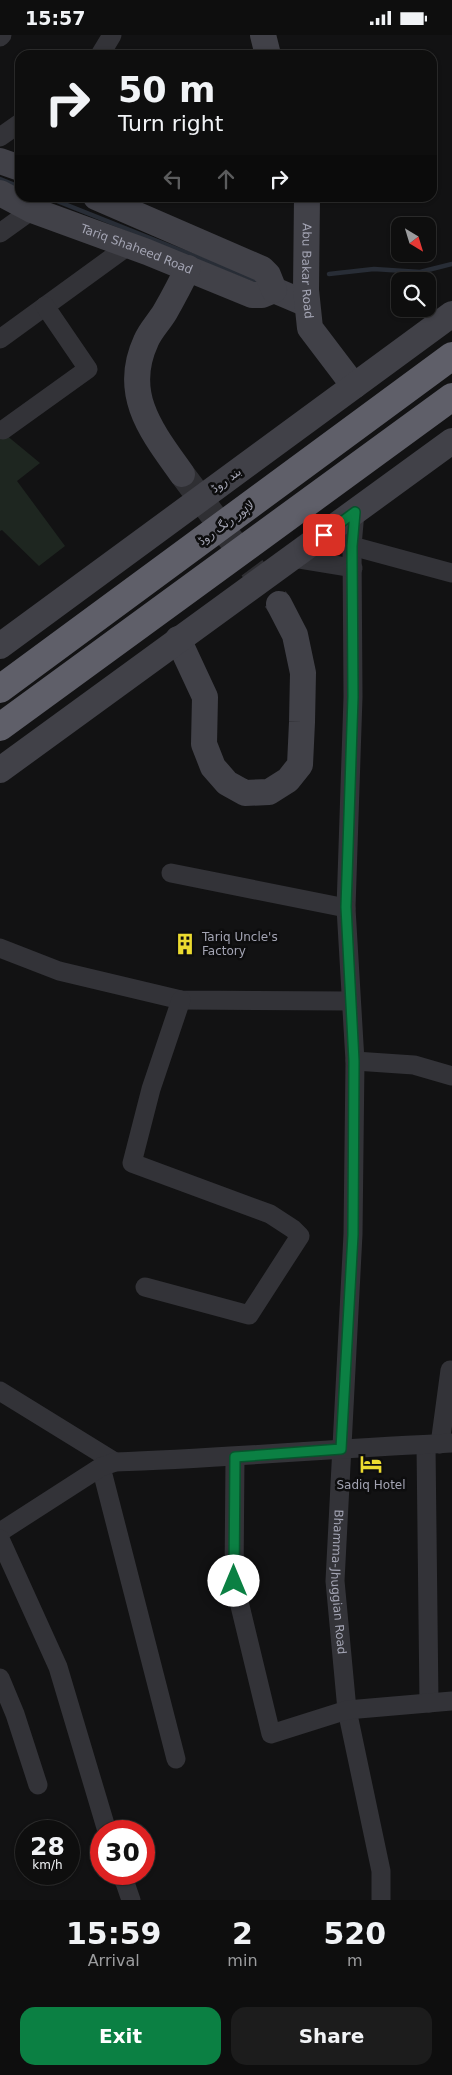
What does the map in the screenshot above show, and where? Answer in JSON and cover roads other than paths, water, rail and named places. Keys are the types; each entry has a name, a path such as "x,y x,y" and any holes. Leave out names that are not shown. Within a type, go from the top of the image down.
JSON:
{"highway":[{"name":"لاہور رنگ روڈ","path":"0,689 452,356"},
{"path":"0,727 452,397"}],"main road":[{"path":"0,161 15,166"},
{"name":"Tariq Shaheed Road","path":"0,193 15,201"},
{"name":"Tariq Shaheed Road","path":"17,202 32,210 188,268 252,295 262,295 274,290"},
{"path":"108,202 262,269 268,275 274,290 307,304"},
{"name":"Abu Bakar Road","path":"306,202 307,304 310,328 354,386"},
{"path":"182,474 150,429 138,398 138,369 146,341 164,314 188,268"},
{"name":"بند روڈ","path":"0,646 452,314"},
{"path":"0,770 452,441"},
{"path":"178,639 205,697 204,743 213,767 227,783 245,793 269,792 288,780 300,765 303,673 295,635 279,604"}],"street":[{"path":"103,50 112,35"},
{"path":"0,137 15,126"},
{"path":"0,233 32,210"},
{"path":"0,339 128,246"},
{"path":"3,430 88,369 45,306"},
{"name":"Bhamma-Jhuggian Road","path":"355,512 352,546 353,697 346,907 354,1061 353,1235 335,1581 347,1710 381,1871 381,1900"},
{"path":"352,546 452,573"},
{"path":"292,558 352,568"},
{"path":"171,873 346,907"},
{"path":"0,948 59,971 181,1000 350,1001"},
{"path":"145,1287 249,1315 300,1236 293,1229 270,1215 132,1163 151,1089 181,1000"},
{"path":"354,1061 414,1065 452,1076"},
{"path":"429,1703 439,1444 450,1370"},
{"path":"0,1391 108,1465 176,1759"},
{"path":"0,1532 108,1465 439,1444"},
{"path":"235,1457 234,1581 271,1734 347,1710 452,1701"},
{"path":"0,1539 58,1667 104,1820"},
{"path":"0,1678 15,1714 38,1785"},
{"path":"126,1885 131,1900"}],"waterway":[{"path":"0,179 15,185"},
{"path":"60,202 255,280"},
{"path":"329,274 374,269 420,272 452,264"}],"tunnel":[{"path":"182,474 279,604"}],"place":[{"name":"Tariq Uncle's Factory","path":"185,944"},
{"name":"Sadiq Hotel","path":"371,1464"}]}
